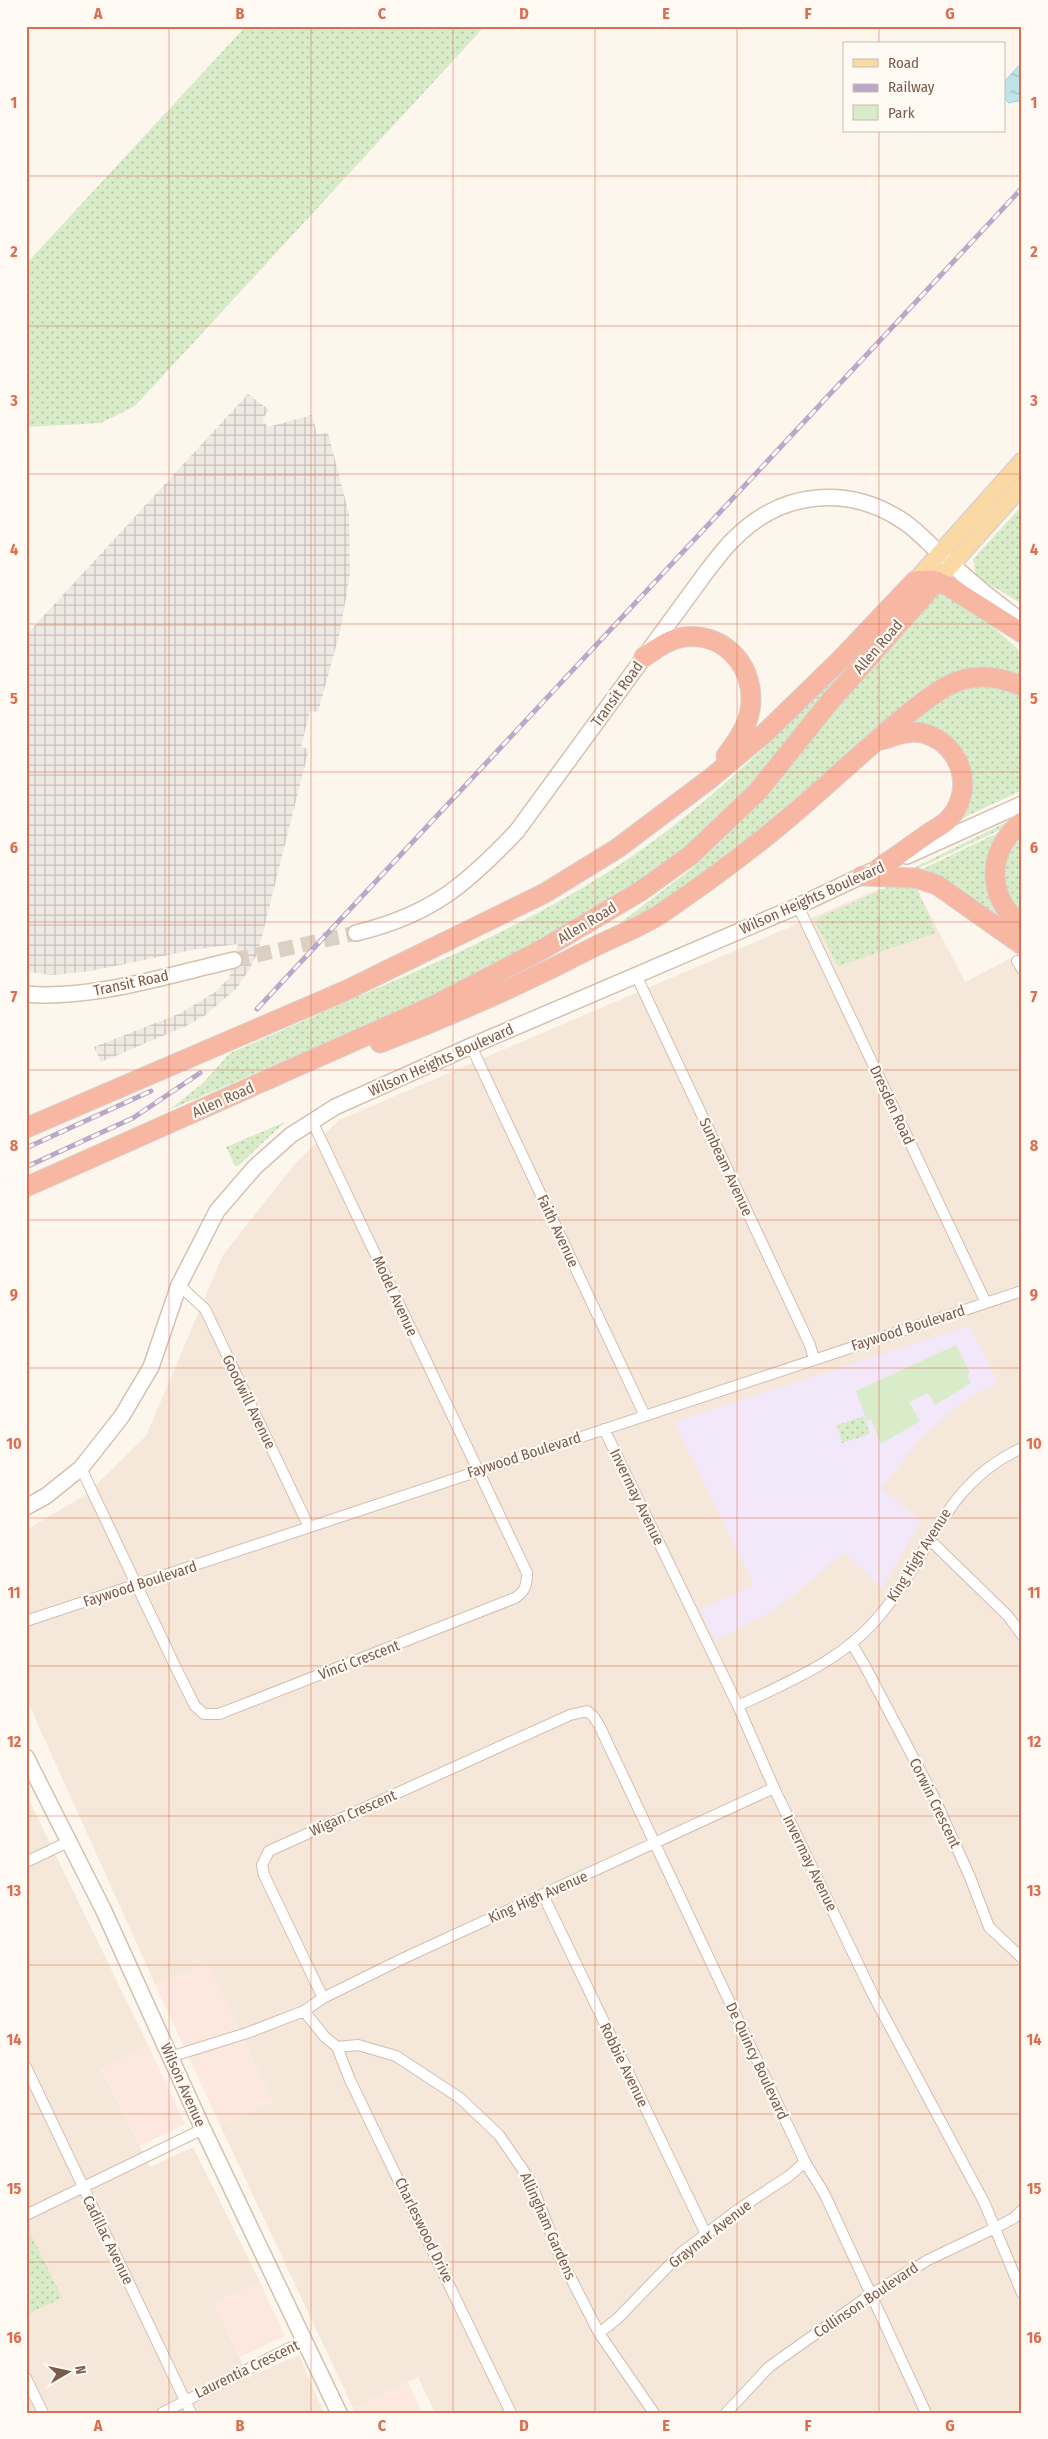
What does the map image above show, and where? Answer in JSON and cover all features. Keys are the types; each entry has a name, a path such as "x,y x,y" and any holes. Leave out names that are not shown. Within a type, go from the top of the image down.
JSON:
{"highway":[{"path":"916,581 937,581 1022,632"},
{"name":"Allen Road","path":"26,1128 347,990 537,897 618,848 711,778 766,732 841,659 916,581"},
{"name":"Allen Road","path":"26,1187 433,1006 545,948 641,891 691,855 758,791 832,699 937,581"},
{"path":"979,605 1022,648"},
{"path":"644,658 674,640 696,637 715,641 727,647 742,664 750,682 751,696 748,719 742,734 711,778"},
{"path":"240,1092 298,1074 404,1033 541,975 660,914 729,865 797,811 872,743 937,691 957,680 975,676 1005,679 1022,686"},
{"path":"870,872 948,820 962,799 962,771 954,753 940,740 925,734 908,732 872,743"},
{"path":"1022,822 1005,840 998,856 994,875 996,890 1002,905 1022,926"},
{"path":"870,872 916,878 937,884 1020,958"}],"main road":[{"name":"Allen Road","path":"916,581 1022,462"},
{"name":"Allen Road","path":"937,581 1022,486"},
{"name":"Transit Road","path":"356,933 385,926 435,903 454,892 482,868 518,831 707,571 734,538 765,514 789,502 830,496 855,499 888,513 901,528 925,548 939,553 1022,621"},
{"name":"Wilson Heights Boulevard","path":"26,1507 46,1496 81,1468 122,1416 151,1367 180,1285 217,1211 255,1167 291,1135 335,1107 471,1046 798,906 1022,804"},
{"name":"Transit Road","path":"26,994 48,996 97,990 234,960"},
{"name":"Wilson Avenue","path":"26,1757 70,1841 203,2129 339,2413"}],"street":[{"name":"Dresden Road","path":"798,906 986,1303"},
{"name":"Sunbeam Avenue","path":"636,975 810,1344 814,1359"},
{"name":"Faith Avenue","path":"471,1046 645,1416"},
{"name":"Model Avenue","path":"312,1121 478,1470"},
{"name":"Goodwill Avenue","path":"180,1285 204,1309 309,1527"},
{"name":"Faywood Boulevard","path":"26,1621 1022,1291"},
{"name":"Invermay Avenue","path":"604,1429 738,1706 774,1788 873,1995 984,2202 1022,2293"},
{"name":"King High Avenue","path":"738,1706 813,1670 852,1644 881,1615 896,1595 951,1504 969,1483 985,1470 1022,1448"},
{"path":"81,1468 137,1584"},
{"name":"Vinci Crescent","path":"137,1584 195,1706 204,1714 218,1714 515,1598 524,1592 527,1584 527,1573 478,1470"},
{"path":"930,1540 1008,1616 1022,1635"},
{"name":"Corwin Crescent","path":"852,1644 933,1795 970,1877 989,1927 1022,1958"},
{"name":"De Quincy Boulevard","path":"587,1711 599,1725 805,2162 824,2193 926,2413"},
{"name":"Wigan Crescent","path":"323,1998 264,1875 262,1865 269,1851 570,1715 587,1711"},
{"name":"King High Avenue","path":"304,2010 323,1998 402,1959 543,1896 774,1788"},
{"path":"26,1862 70,1841"},
{"name":"Robbie Avenue","path":"543,1896 706,2234"},
{"path":"170,2057 247,2033 304,2010 325,2037 337,2047"},
{"name":"Allingham Gardens","path":"337,2047 358,2045 396,2056 460,2098 499,2135 530,2180 560,2257 599,2333 654,2413"},
{"name":"Charleswood Drive","path":"337,2047 350,2080 511,2413"},
{"name":"Cadillac Avenue","path":"26,2067 192,2413"},
{"path":"26,2215 203,2129"},
{"name":"Graymar Avenue","path":"599,2333 618,2319 681,2253 790,2176 805,2162"},
{"name":"Collinson Boulevard","path":"726,2413 769,2367 870,2294 928,2260 1014,2218 1022,2210"},
{"name":"Laurentia Crescent","path":"162,2413 186,2399 305,2340"},
{"path":"26,2378 43,2413"}],"shaded area":[{"path":"248,394 269,410 263,418 264,423 268,427 312,415 317,434 328,433 349,514 350,574 340,632 318,712 310,711 301,747 309,749 258,952 250,968 237,988 204,1016 186,1026 101,1062 94,1047 181,1013 215,992 229,978 238,944 197,949 91,971 53,975 26,972 26,635"},
{"path":"879,889 919,893 965,982 1017,955 1022,957 1022,2413 435,2413 418,2377 353,2408 220,2125 273,2102 207,1963 155,1984 26,1698 26,1530 87,1494 146,1436 223,1255 294,1165 339,1120"},
{"path":"969,1326 998,1382 964,1401 918,1441 882,1488 921,1521 882,1588 844,1553 778,1608 715,1641 700,1610 754,1585 674,1422"},
{"path":"26,1794 148,2045 101,2069 150,2167 193,2147 260,2282 214,2303 249,2377 299,2355 324,2413 26,2413"},
{"path":"207,1963 273,2102 220,2125 155,1984"},
{"path":"148,2045 185,2124 140,2146 101,2068"},
{"path":"260,2282 285,2336 240,2357 214,2303"},
{"path":"408,2382 422,2413 355,2413 353,2408"}],"green space":[{"path":"246,26 485,26 135,406 101,423 26,427 26,264"},
{"path":"1022,506 1022,604 976,576 973,559"},
{"path":"939,590 978,613 1022,653 1022,679 997,671 898,711 727,859 620,929 616,926 691,869 725,837 764,795 847,692"},
{"path":"847,666 851,669 744,793 697,837 637,884 563,930 486,971 342,1036 169,1110 203,1083 230,1053 488,938 555,904 619,865 680,821 738,772"},
{"path":"978,683 1022,693 1022,790 950,824 968,772 903,724 933,700"},
{"path":"1021,815 1010,825 915,870 903,873"},
{"path":"1006,829 1001,838 1007,929 918,871"},
{"path":"1022,835 1022,918 1007,894 1004,867 1009,847"},
{"path":"890,886 916,886 936,933 838,966 816,924 818,918"},
{"path":"285,1122 238,1166 235,1166 226,1147"},
{"path":"956,1345 970,1373 967,1375 971,1383 935,1405 928,1393 909,1402 920,1421 881,1444 871,1419 867,1421 856,1391"},
{"path":"864,1416 870,1434 842,1443 837,1425"},
{"path":"26,2224 62,2298 26,2315"}],"water":[{"path":"1022,62 1022,100 1009,103 1006,100 1006,80"}],"tunnel":[{"path":"234,960 356,933"}],"railway":[{"path":"257,1009 1022,188"},
{"path":"26,1167 133,1118 200,1073"},
{"path":"26,1148 151,1091"}]}
